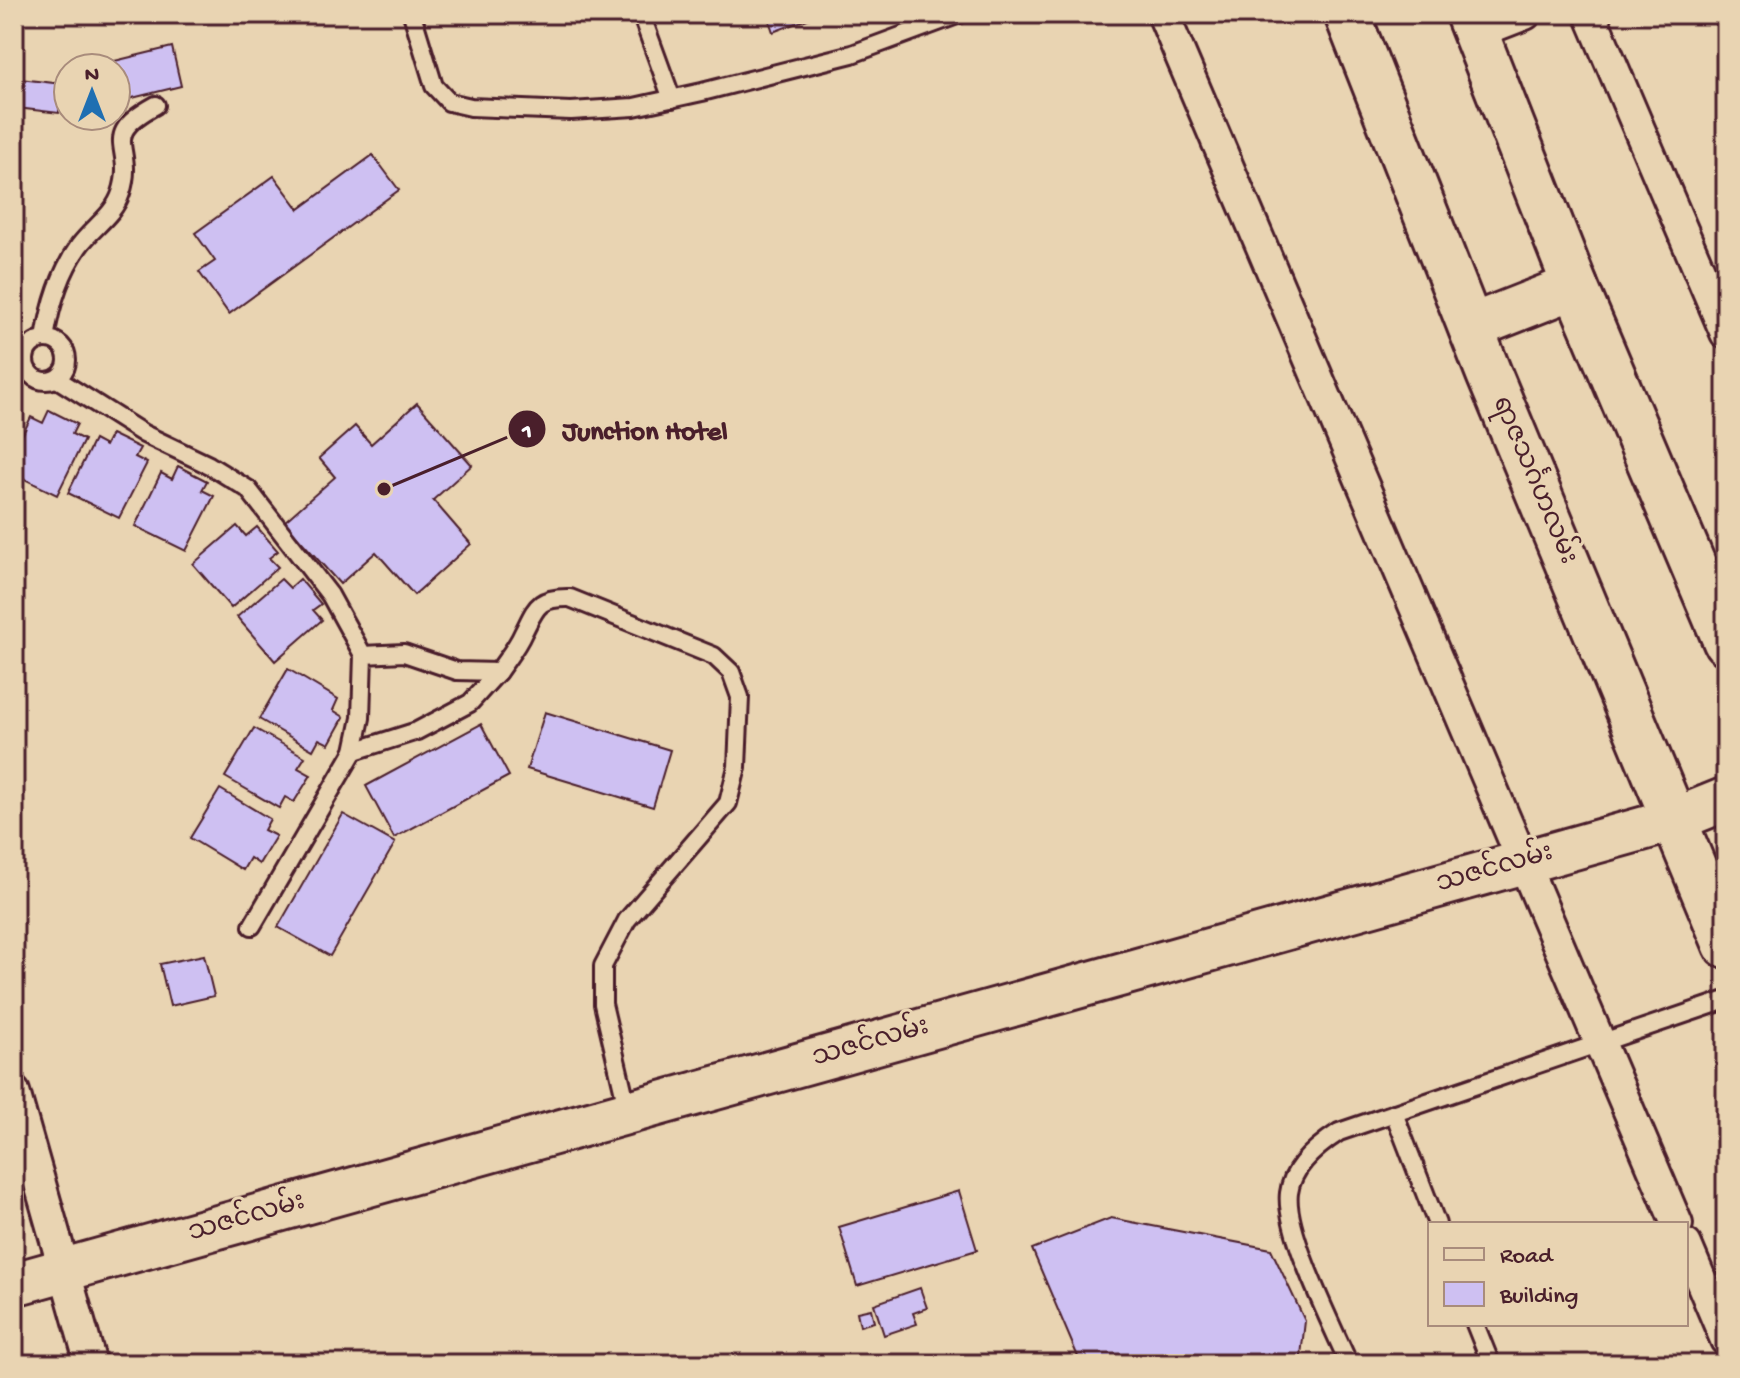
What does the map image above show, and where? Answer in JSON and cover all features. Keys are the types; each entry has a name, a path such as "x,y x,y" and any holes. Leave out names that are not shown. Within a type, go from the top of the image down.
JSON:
{"main road":[{"name":"ရာဇသင်္ဂဟလမ်း","path":"1347,14 1471,327 1726,945"},
{"path":"1472,24 1575,286 1726,642"},
{"path":"1471,327 1575,286"},
{"name":"သဇင်လမ်း","path":"14,1284 1674,820 1726,799"}],"street":[{"path":"1163,14 1526,861 1676,1222"},
{"path":"1472,24 1525,14"},
{"path":"1590,14 1726,333"},
{"path":"14,1092 91,1364"},
{"path":"1688,1250 1726,1340"}],"lane":[{"path":"412,14 434,86 449,102 471,107 571,111 634,107 672,99 852,54 960,14"},
{"path":"641,14 672,99"},
{"path":"156,105 133,118 121,134 122,191 115,207 78,247 58,286 45,339 29,348 26,367 39,380 57,379 144,434 209,465 248,489 330,595 363,655 361,718 354,751 252,926"},
{"path":"45,339 62,346 66,355 67,363 57,379"},
{"path":"354,751 417,731 470,703 498,672 523,635 532,610 553,597 570,598 714,656 731,672 740,697 737,767 728,803 627,920 603,966 603,1004 629,1112"},
{"path":"363,655 404,653 457,671 498,672"},
{"path":"1349,1364 1304,1256 1289,1193 1299,1169 1317,1147 1339,1132 1726,1000"},
{"path":"1394,1113 1436,1222"},
{"path":"1476,1326 1491,1364"}],"building":[{"path":"767,14 812,14 813,17 773,32"},
{"path":"172,47 181,86 132,98 132,57"},
{"path":"20,79 52,83 52,112 17,108"},
{"path":"373,155 399,190 229,314 199,272 215,261 195,233 274,176 299,209"},
{"path":"417,403 472,465 433,500 471,544 414,595 376,552 340,584 284,522 335,477 319,458 355,426 371,444"},
{"path":"49,410 77,424 72,434 84,440 57,495 14,474 14,452 31,417 43,423"},
{"path":"111,434 140,448 135,457 147,463 119,518 68,493 94,440 105,446"},
{"path":"178,466 207,481 202,490 214,496 186,551 135,526 161,473 172,479"},
{"path":"237,526 246,536 257,527 278,551 269,558 278,567 231,608 193,564"},
{"path":"281,579 290,588 300,579 321,604 313,610 322,620 275,661 237,617"},
{"path":"288,669 338,699 333,710 344,717 329,744 319,739 313,750 259,719"},
{"path":"545,712 670,750 653,807 527,769"},
{"path":"481,724 509,776 394,838 366,786"},
{"path":"254,728 305,757 298,768 311,775 294,802 285,797 279,808 225,777"},
{"path":"220,789 270,819 264,830 276,836 259,864 250,858 243,870 190,838"},
{"path":"343,814 395,843 330,956 278,927"},
{"path":"204,955 214,996 170,1006 160,964"},
{"path":"959,1191 977,1250 857,1286 839,1227"},
{"path":"1111,1218 1271,1249 1305,1321 1300,1364 1081,1364 1032,1249"},
{"path":"920,1288 927,1308 913,1313 917,1324 884,1335 874,1304"},
{"path":"871,1309 874,1322 860,1326 857,1312"}],"place":[{"name":"Junction Hotel","path":"384,489"}]}
